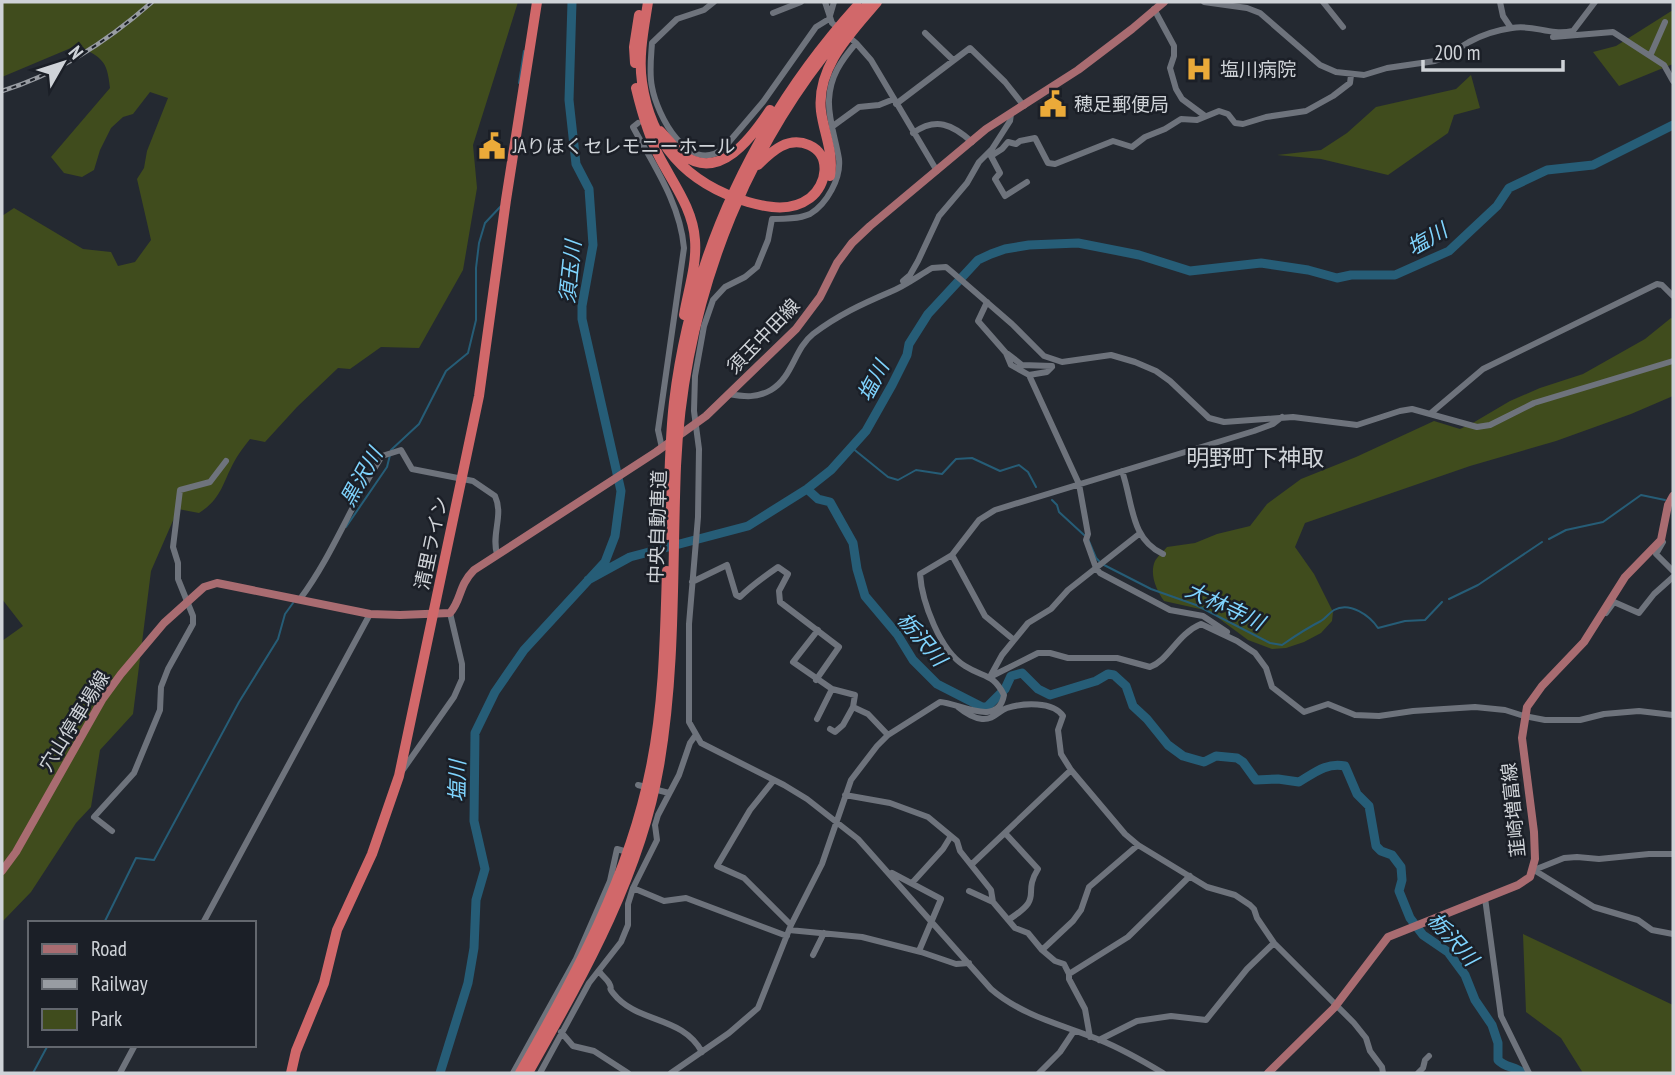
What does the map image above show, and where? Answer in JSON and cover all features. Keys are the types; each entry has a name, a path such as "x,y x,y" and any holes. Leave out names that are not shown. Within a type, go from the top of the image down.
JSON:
{"highway":[{"name":"清里ライン","path":"290,1073 296,1051 324,983 337,930 372,854 399,776 479,396 537,2"},
{"name":"中央自動車道","path":"676,430 674,403 694,300 738,189 766,129 798,78 845,37 861,2"},
{"name":"中央自動車道","path":"738,189 797,92 845,37 870,2"},
{"path":"653,142 683,174 719,198 766,212 789,212 803,208 821,194 830,177 831,154 821,112 821,94 829,65 845,37 877,2"},
{"path":"644,4 642,81 654,125 663,145 690,174 721,194 757,205 788,208 803,202 820,186 825,167 821,155 813,147 794,142 775,149 750,172"},
{"path":"644,4 634,47 635,75 645,122 687,208 695,239 694,265 679,342 674,403"},
{"path":"654,125 677,150 693,161 709,164 723,160 735,153 750,137 782,93 798,78"},
{"name":"中央自動車道","path":"528,1073 597,944 633,860 649,811 659,768 667,704 670,446 676,430 701,302 728,214"},
{"name":"中央自動車道","path":"520,1073 590,943 622,870 642,807 656,737 670,587"}],"main road":[{"name":"須玉中田線","path":"450,613 456,605 464,581 474,570 585,496 670,446 729,394 796,329 820,297 838,263 856,238 986,129 1078,70 1164,2"},
{"path":"1524,716 1532,698 1584,642 1625,577 1661,540 1668,505 1673,496"},
{"name":"穴山停車場線","path":"2,871 16,852 109,690 164,623 204,587 217,583 370,614 434,613"},
{"path":"434,613 450,613"},
{"name":"韮崎増富線","path":"1268,1073 1335,1006 1383,942 1404,929 1526,882 1534,870 1534,832 1522,738 1524,716"}],"street":[{"path":"714,2 704,10 677,19 652,43 650,77 656,107 671,133 691,153 716,155 763,102 816,27 829,19 834,2"},
{"path":"773,13 801,2"},
{"path":"825,2 829,19 871,60 937,171"},
{"path":"1204,2 1247,8 1260,13 1320,65 1351,75 1435,61 1445,58 1479,37 1511,28 1536,29 1552,34 1573,31 1595,2"},
{"path":"1324,2 1343,27"},
{"path":"1500,2 1503,16 1511,28"},
{"path":"1154,9 1174,46 1170,68 1176,89 1182,99 1205,116"},
{"path":"1650,56 1665,22"},
{"path":"1536,29 1546,36 1557,38 1613,32 1664,65 1672,79"},
{"path":"925,33 953,60"},
{"path":"845,37 828,104 839,163 835,184 827,197 810,214 772,219 768,240 757,267 745,277 725,287 716,296 704,326 695,376 694,411 699,449 698,517 688,651 689,715 695,736 709,748 807,799 858,839 992,989 1014,1006 1099,1040 1163,1073"},
{"path":"833,126 859,107 895,101 970,48 1005,82 1024,106"},
{"path":"899,288 898,285 910,275 918,261 939,216 967,183 979,162 1002,149 1008,142 1016,144 1035,138 1048,163 1055,164 1113,141 1132,147 1145,137 1165,130 1177,120 1197,120 1223,112 1236,123 1243,124 1266,117 1306,111 1348,85 1351,75"},
{"path":"989,155 1010,121 1011,114"},
{"path":"638,123 632,127 675,206 684,248 683,284 658,430 670,446"},
{"path":"913,133 926,124 933,123 953,128 972,142"},
{"path":"989,155 1000,173 995,179 1005,196 1027,182"},
{"path":"729,394 750,397 771,390 787,376 803,344 812,335 859,304 899,288 932,268 946,267 1055,364"},
{"path":"1431,413 1483,369 1552,337 1618,301 1657,284 1662,285 1673,296"},
{"path":"709,290 716,296"},
{"path":"985,300 978,321 1006,353 1022,365 1055,364 1111,355 1156,371 1203,414 1224,422 1282,417 1357,425 1406,410 1431,413 1477,427 1490,425 1534,403 1673,361"},
{"path":"1006,353 1012,365 1029,375 1079,484 1087,537 1108,578 1170,610 1203,616 1255,653 1266,668 1272,687 1304,712 1328,704 1356,715 1379,716 1475,707 1567,720 1590,719 1622,712 1673,715"},
{"path":"1029,375 1047,372 1055,364"},
{"path":"673,1073 737,1027 758,1008 789,930 822,863 845,795 859,770 888,735 940,702 988,713 1002,702 1003,695 999,685 990,677 965,666 947,649 922,594 920,574 952,555 979,520 995,510 1254,431 1279,421 1282,417"},
{"path":"300,598 319,573 368,477 382,456 401,450 412,468 439,476 449,474 473,481 495,496 499,513 494,533 499,552"},
{"path":"112,831 94,817 134,773 160,710 161,687 168,669 192,624 193,616 178,579 178,564 173,547 180,490 210,482 226,461"},
{"path":"1122,471 1139,534 1149,547 1163,554"},
{"path":"990,677 1002,654 1028,623 1060,601 1068,590 1139,534"},
{"path":"1661,540 1663,542 1656,554 1673,571"},
{"path":"952,555 985,616 1014,640"},
{"path":"692,580 727,565 736,595 740,597 749,587 762,581 778,567 788,575 779,591 780,602 839,648 816,680"},
{"path":"1598,617 1606,613 1614,602 1639,613 1654,594 1673,577"},
{"path":"399,776 454,697 462,679 462,664 450,613"},
{"path":"204,921 370,614"},
{"path":"990,677 1045,652 1069,658 1117,658 1150,667 1159,662 1186,632 1201,624 1237,640"},
{"path":"818,630 793,662 832,689 856,697 839,730 835,732 830,729"},
{"path":"817,719 832,689"},
{"path":"954,704 964,712 982,719 994,717 1006,708 1024,704 1056,709 1063,716 1058,725 1058,746 1071,770 1125,834 1138,845 1207,887 1235,895 1250,905 1256,918 1275,943 1366,1038 1383,1073"},
{"path":"853,706 868,714 888,735"},
{"path":"540,1073 589,983 617,949 624,935 633,888 644,858 657,840 655,825 665,792 679,775 695,736"},
{"path":"972,864 1071,770"},
{"path":"774,780 750,810 717,866 744,878 789,930"},
{"path":"638,785 665,792"},
{"path":"845,795 890,803 922,813 957,841 960,851 990,890 993,902"},
{"path":"1005,833 1038,869 1031,880 1032,899 1029,905 1008,920"},
{"path":"912,883 943,849 951,836"},
{"path":"1042,950 1063,932 1077,915 1089,887 1138,845"},
{"path":"507,1073 513,1073 576,959 610,881 617,849 644,858"},
{"path":"1534,870 1564,858 1577,856 1599,859 1673,854"},
{"path":"1534,870 1594,906 1638,920 1652,930 1673,933"},
{"path":"890,872 941,899 919,951"},
{"path":"1069,974 1128,937 1190,876"},
{"path":"633,888 664,901 686,898 789,930 862,937 919,951 956,964 969,963"},
{"path":"969,891 993,902 1015,928 1028,933 1042,950 1055,961 1064,964 1085,1009 1090,1037"},
{"path":"1485,898 1501,1016 1529,1073"},
{"path":"813,954 824,933"},
{"path":"1099,1040 1137,1021 1171,1016 1206,1020 1247,969 1275,943"},
{"path":"599,971 616,995 636,1010 656,1020 680,1027 702,1052"},
{"path":"1039,1073 1060,1052 1074,1031"},
{"path":"561,1032 573,1046 594,1051 628,1073"},
{"path":"120,1073 134,1047"},
{"path":"1418,1073 1429,1056"}],"green space":[{"path":"2,2 518,2 473,145 477,188 463,270 419,348 381,347 350,369 338,368 265,442 250,439 236,459 221,490 207,507 199,513 178,509 151,571 133,714 100,750 91,807 76,823 31,892 2,922 2,641 23,626 2,599 2,216 14,208 83,249 111,252 118,266 135,262 151,240 137,179 144,168 147,151 168,98 150,92 133,114 123,117 111,128 94,170 82,177 64,173 51,157 110,88 105,65 98,57 78,45 2,77"},
{"path":"1673,10 1673,64 1619,86 1593,52 1616,46"},
{"path":"1471,75 1480,108 1454,115 1448,133 1388,175 1321,159 1277,155 1321,150 1347,133 1376,107 1456,89"},
{"path":"1671,318 1673,396 1556,441 1470,466 1305,523 1295,547 1314,574 1333,612 1332,621 1321,633 1286,648 1272,649 1248,640 1209,611 1164,601 1159,592 1153,577 1153,566 1167,547 1195,543 1217,534 1250,526 1267,504 1301,479 1434,421 1460,429 1510,401 1583,374 1645,339"},
{"path":"1523,934 1673,1005 1673,1073 1583,1073 1561,1038 1526,1012"}],"waterway":[{"name":"須玉川","path":"440,1073 468,983 474,948 476,900 485,869 474,821 475,733 495,692 524,650 605,562 615,536 621,491 582,319 593,245 589,189 576,164 569,100 572,2"},
{"name":"黒沢川","path":"519,83 524,51"},
{"name":"塩川","path":"588,580 630,557 748,526 807,489 831,470 866,431 907,355 909,344 928,314 978,260 991,254 1029,245 1078,243 1139,255 1190,271 1261,263 1308,270 1337,278 1351,275 1395,275 1449,251 1497,206 1509,188 1547,170 1593,165 1673,125"},
{"name":"黒沢川","path":"391,450 419,424 446,371 468,353 476,320 479,243 485,223 501,206"},
{"name":"大林寺川","path":"851,447 888,477 898,480 916,470 942,474 956,459 972,458 1000,471 1019,465 1028,472 1036,487"},
{"name":"黒沢川","path":"346,527 387,467 390,455"},
{"name":"栃沢川","path":"807,489 818,499 830,502 853,543 865,596 897,634 913,660 937,684 987,707 1005,689 1011,676 1022,673 1038,689 1050,695 1096,681 1108,674 1114,675 1126,686 1133,706 1168,745 1183,756 1204,762 1216,756 1237,758 1256,780 1299,782 1326,767 1345,766 1357,794 1369,806 1376,846 1392,855 1401,867 1399,891 1410,918 1423,935 1448,952 1465,975 1475,1000 1492,1025 1498,1043 1498,1060 1523,1073"},
{"name":"大林寺川","path":"1549,539 1566,530 1603,522 1641,495 1665,500"},
{"name":"大林寺川","path":"1052,500 1059,512 1084,535"},
{"name":"大林寺川","path":"1088,539 1099,561"},
{"name":"大林寺川","path":"1449,599 1478,585 1542,542"},
{"name":"大林寺川","path":"1104,565 1151,589 1196,605 1270,643 1282,645 1340,608 1359,611 1378,628 1405,621 1425,620 1442,602"},
{"name":"黒沢川","path":"105,921 136,858 154,860 239,702 278,639 285,614 293,603"},
{"name":"黒沢川","path":"33,1073 47,1047"}],"railway":[{"path":"2,91 43,75 82,54 118,30 152,2"}],"place":[{"name":"塩川病院","path":"1199,69"},
{"name":"穂足郵便局","path":"1053,104"},
{"name":"JAりほくセレモニーホール","path":"492,146"}],"district":[{"name":"明野町下神取","path":"1255,457"}]}
